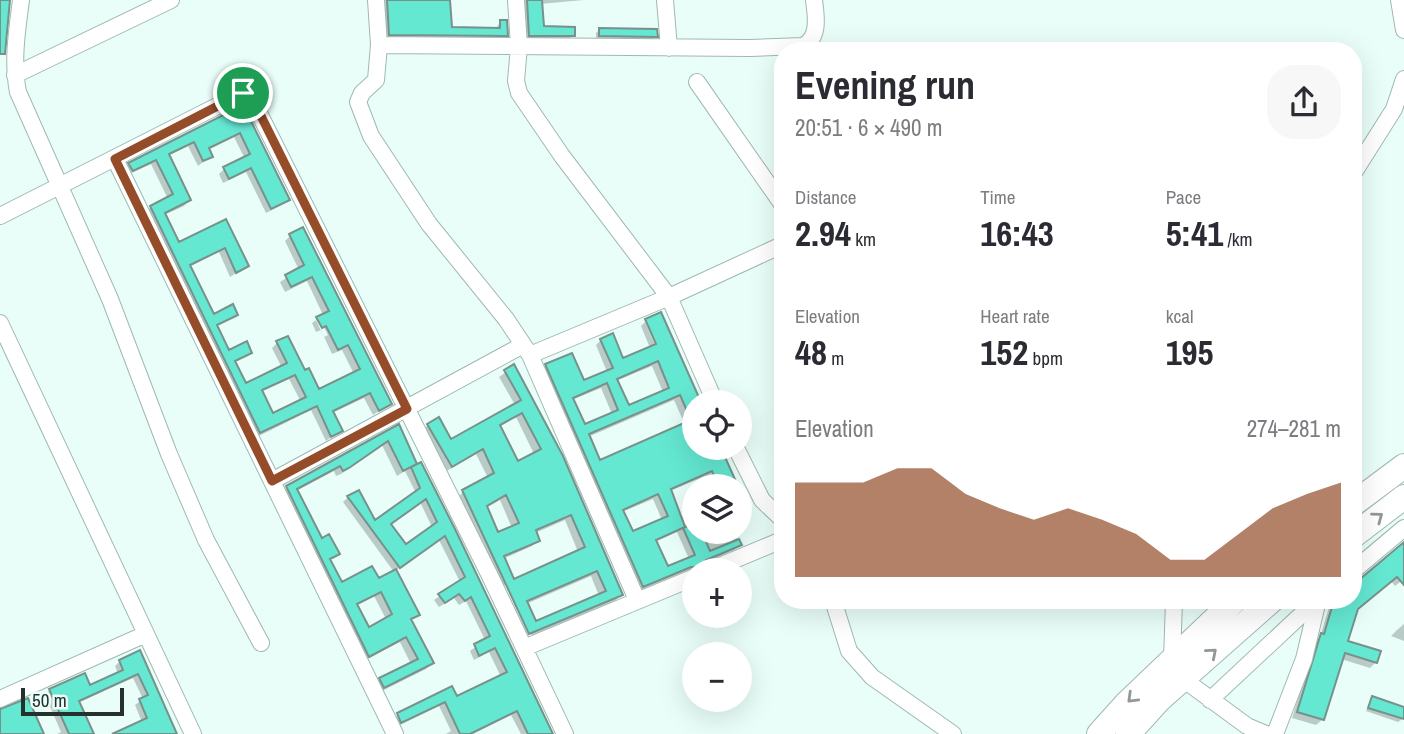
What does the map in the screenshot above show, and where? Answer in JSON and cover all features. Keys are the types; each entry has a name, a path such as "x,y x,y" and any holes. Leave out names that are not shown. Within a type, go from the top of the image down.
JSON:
{"highway":[{"path":"1362,497 1404,466"},
{"path":"1362,529 1404,498"},
{"path":"1128,734 1160,699 1178,669 1228,609"},
{"path":"1099,734 1126,704 1260,609"}],"street":[{"path":"21,0 15,44 18,92 110,299 169,454 206,540 261,643"},
{"path":"15,75 171,0"},
{"path":"376,0 379,45 376,80 362,93 358,102 367,128 429,224 506,319 527,350 637,600"},
{"path":"516,0 519,46 516,81 526,105 669,297 710,390"},
{"path":"665,0 669,48"},
{"path":"810,42 815,33 814,0"},
{"path":"1399,0 1404,30"},
{"path":"379,45 774,46"},
{"path":"1362,160 1394,109 1404,79"},
{"path":"697,82 774,193"},
{"path":"0,215 241,94 250,95 565,734"},
{"path":"115,159 394,734"},
{"path":"272,481 407,409 527,350 669,297 774,249"},
{"path":"0,324 193,734"},
{"path":"742,460 762,500 774,511"},
{"path":"1362,563 1404,528"},
{"path":"739,558 774,543"},
{"path":"524,648 682,582"},
{"path":"836,609 849,651 872,677 953,734"},
{"path":"1175,609 1178,669 1210,700 1257,732"},
{"path":"1210,700 1307,609"},
{"path":"1275,734 1304,659 1315,609"},
{"path":"0,699 146,634"}],"building":[{"path":"0,0 10,0 5,54 0,54"},
{"path":"387,0 450,0 452,27 500,28 500,20 507,20 508,36 389,35"},
{"path":"527,0 542,0 544,26 575,27 575,36 529,36"},
{"path":"599,28 657,29 658,37 599,36"},
{"path":"243,105 290,200 271,209 251,168 229,179 223,167 250,154 240,133 209,148 213,157 203,161 194,142 169,154 191,200 165,213 179,242 226,219 249,266 236,273 225,248 190,265 214,314 233,304 238,315 217,325 229,350 247,341 252,353 235,361 246,383 287,363 276,341 288,336 305,370 309,368 319,389 360,369 348,345 338,350 326,326 322,328 316,317 329,311 312,277 291,287 285,275 304,265 289,234 303,227 392,404 379,411 370,393 333,411 343,431 331,437 317,406 260,433 150,206 173,194 156,160 133,171 128,163","holes":["295,375 306,397 273,413 262,390"]},
{"path":"661,312 696,390 682,390 682,400 680,395 589,434 600,460 682,424 682,460 726,460 733,474 713,474 712,471 705,474 682,474 682,484 671,489 682,519 682,528 656,540 668,566 682,560 682,571 643,587 545,364 572,353 584,380 613,368 600,339 613,333 623,358 656,344 645,319","holes":["658,361 669,388 629,405 617,379","607,383 618,410 585,424 573,398","658,494 668,516 633,531 623,510"]},
{"path":"514,364 563,456 623,595 529,634 462,490 494,473 483,449 452,467 427,424 439,417 451,439 521,400 504,370","holes":["522,413 541,449 518,461 500,425","506,495 519,523 498,532 487,506","571,515 585,547 514,579 504,556 540,541 536,530","597,571 606,591 536,621 527,601"]},
{"path":"399,424 417,464 403,471 388,441 349,468 343,471 340,466 297,489 322,538 329,534 340,554 330,559 342,582 372,566 379,578 396,569 420,615 411,619 434,663 384,688 379,678 418,659 406,637 369,657 286,486","holes":["381,592 392,614 369,627 357,604"]},
{"path":"421,462 553,734 528,734 517,711 470,734 460,734 445,702 401,723 397,713 452,686 457,696 507,672 495,648 479,656 474,644 490,636 471,597 465,601 459,594 445,603 438,594 465,577 445,536 400,568 347,496 359,490 375,520 420,488 411,467","holes":["426,499 437,522 406,544 391,524"]},
{"path":"1404,542 1404,585 1397,577 1362,606 1362,577"},
{"path":"690,544 707,544 710,551 727,544 742,545 711,558 688,558 695,555"},
{"path":"1331,609 1358,609 1348,641 1381,651 1377,663 1345,653 1324,720 1297,712 1321,633 1324,634"},
{"path":"140,650 177,734 112,734 147,718 139,699 148,695 138,674 79,701 94,734 69,734 49,689 85,673 90,685 123,670 119,660"},
{"path":"1372,696 1404,707 1404,719 1368,708"},
{"path":"28,698 44,734 0,734 0,709"}],"route":[{"path":"243,93 252,98 407,409 272,481 115,159 243,93"}]}
